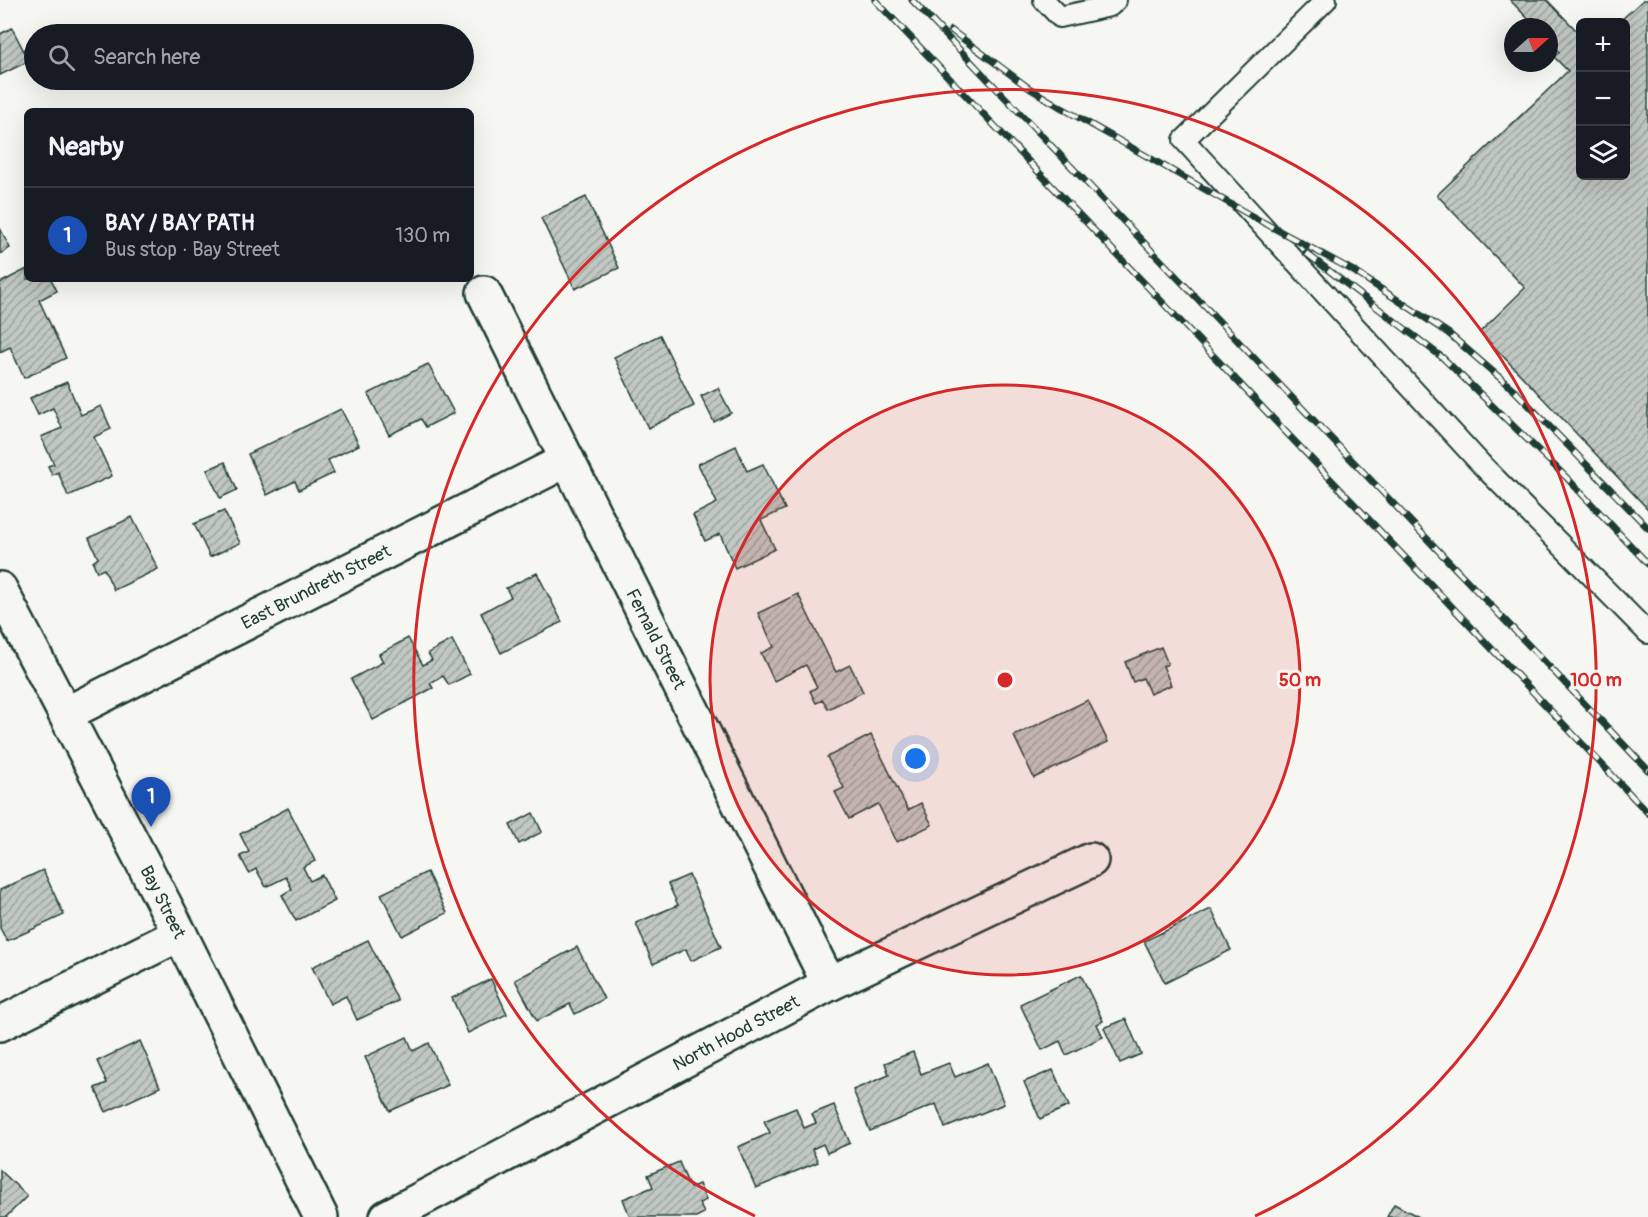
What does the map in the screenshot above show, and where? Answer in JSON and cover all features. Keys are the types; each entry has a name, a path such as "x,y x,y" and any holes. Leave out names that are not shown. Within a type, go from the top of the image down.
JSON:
{"street":[{"name":"Fernald Street","path":"484,293 829,984"},
{"name":"East Brundreth Street","path":"66,714 567,460"},
{"name":"Bay Street","path":"0,589 180,934 321,1217"},
{"name":"North Hood Street","path":"387,1217 829,984 1091,860"},
{"path":"0,1024 180,934"}],"lane":[{"path":"1044,0 1060,16 1110,6 1116,0"},
{"path":"1326,0 1184,140 1481,465 1648,633"}],"building":[{"path":"1510,0 1547,0 1576,30 1576,180 1630,180 1630,18 1623,18 1643,0 1648,0 1648,509 1480,332 1525,288 1437,195 1568,71 1558,61 1558,18 1527,18"},
{"path":"12,28 24,51 24,63 0,75 0,34"},
{"path":"586,197 619,268 575,289 541,218"},
{"path":"0,228 10,248 0,254"},
{"path":"24,271 24,282 52,282 57,291 39,300 66,358 24,378 10,347 0,352 0,283"},
{"path":"660,335 694,406 648,428 614,357"},
{"path":"428,364 454,413 426,427 421,419 389,435 368,394"},
{"path":"67,382 81,415 101,406 111,429 94,437 112,476 68,496 58,472 52,475 48,466 54,464 41,437 62,428 53,408 38,415 30,398"},
{"path":"718,388 731,413 714,422 701,396"},
{"path":"341,409 359,445 328,460 334,473 299,490 295,481 267,495 248,454"},
{"path":"736,446 747,471 763,464 785,509 761,520 775,549 735,568 720,534 705,541 693,515 717,503 698,464"},
{"path":"225,462 237,490 220,498 207,470"},
{"path":"224,511 240,543 210,557 194,524"},
{"path":"132,517 158,569 114,590 104,569 97,572 93,562 98,558 89,538"},
{"path":"537,573 562,622 501,653 481,613 511,597 506,588"},
{"path":"798,594 836,672 850,665 863,692 828,709 823,700 816,703 810,691 817,687 806,665 774,681 761,653 774,647 758,613"},
{"path":"408,638 423,665 432,660 428,653 452,640 470,674 449,685 443,676 430,683 433,688 373,720 351,679 383,662 379,654"},
{"path":"1161,647 1168,664 1163,666 1171,685 1150,694 1143,678 1133,682 1125,662"},
{"path":"1088,700 1108,742 1034,778 1014,736"},
{"path":"871,735 908,810 921,803 932,825 897,842 878,804 849,819 835,792 844,788 827,757"},
{"path":"288,808 315,861 303,867 310,881 322,875 335,901 296,921 282,895 292,889 286,877 266,887 256,869 249,873 240,856 249,852 240,834"},
{"path":"533,813 542,832 519,844 510,825"},
{"path":"43,870 64,915 7,941 0,928 0,890"},
{"path":"427,872 447,913 402,936 381,894"},
{"path":"689,875 721,947 691,961 686,949 653,964 636,923 678,905 668,884"},
{"path":"1211,909 1231,950 1165,983 1144,941"},
{"path":"368,940 398,1001 357,1020 346,996 330,1004 312,967"},
{"path":"577,947 604,999 575,1014 570,1004 537,1021 515,980"},
{"path":"1081,975 1103,1021 1097,1024 1103,1037 1066,1055 1060,1041 1042,1050 1020,1004"},
{"path":"491,979 507,1014 468,1033 452,998"},
{"path":"1126,1019 1141,1054 1120,1063 1104,1028"},
{"path":"407,1037 413,1051 429,1043 448,1085 390,1111 365,1057"},
{"path":"140,1041 160,1087 106,1112 95,1088 107,1083 97,1061"},
{"path":"913,1052 921,1074 949,1063 955,1077 988,1063 1004,1104 945,1128 936,1104 870,1131 853,1090 889,1075 885,1063"},
{"path":"1053,1070 1069,1106 1040,1119 1024,1082"},
{"path":"834,1105 850,1143 827,1153 823,1144 812,1149 818,1162 756,1188 738,1147 770,1133 764,1121 796,1108 804,1128 816,1123 812,1114"},
{"path":"679,1162 690,1188 699,1184 706,1200 699,1203 704,1213 696,1217 630,1217 623,1199 653,1187 648,1175"},
{"path":"0,1170 27,1196 6,1217 0,1217"},
{"path":"1394,1204 1419,1217 1387,1217"}],"railway":[{"path":"875,0 1648,813"},
{"path":"912,0 1648,770"},
{"path":"951,30 1029,88 1257,219 1352,270 1448,333 1514,390 1648,528"},
{"path":"1306,253 1443,358 1567,478 1648,564"}],"place":[{"name":"BAY / BAY PATH","path":"151,827"}]}
